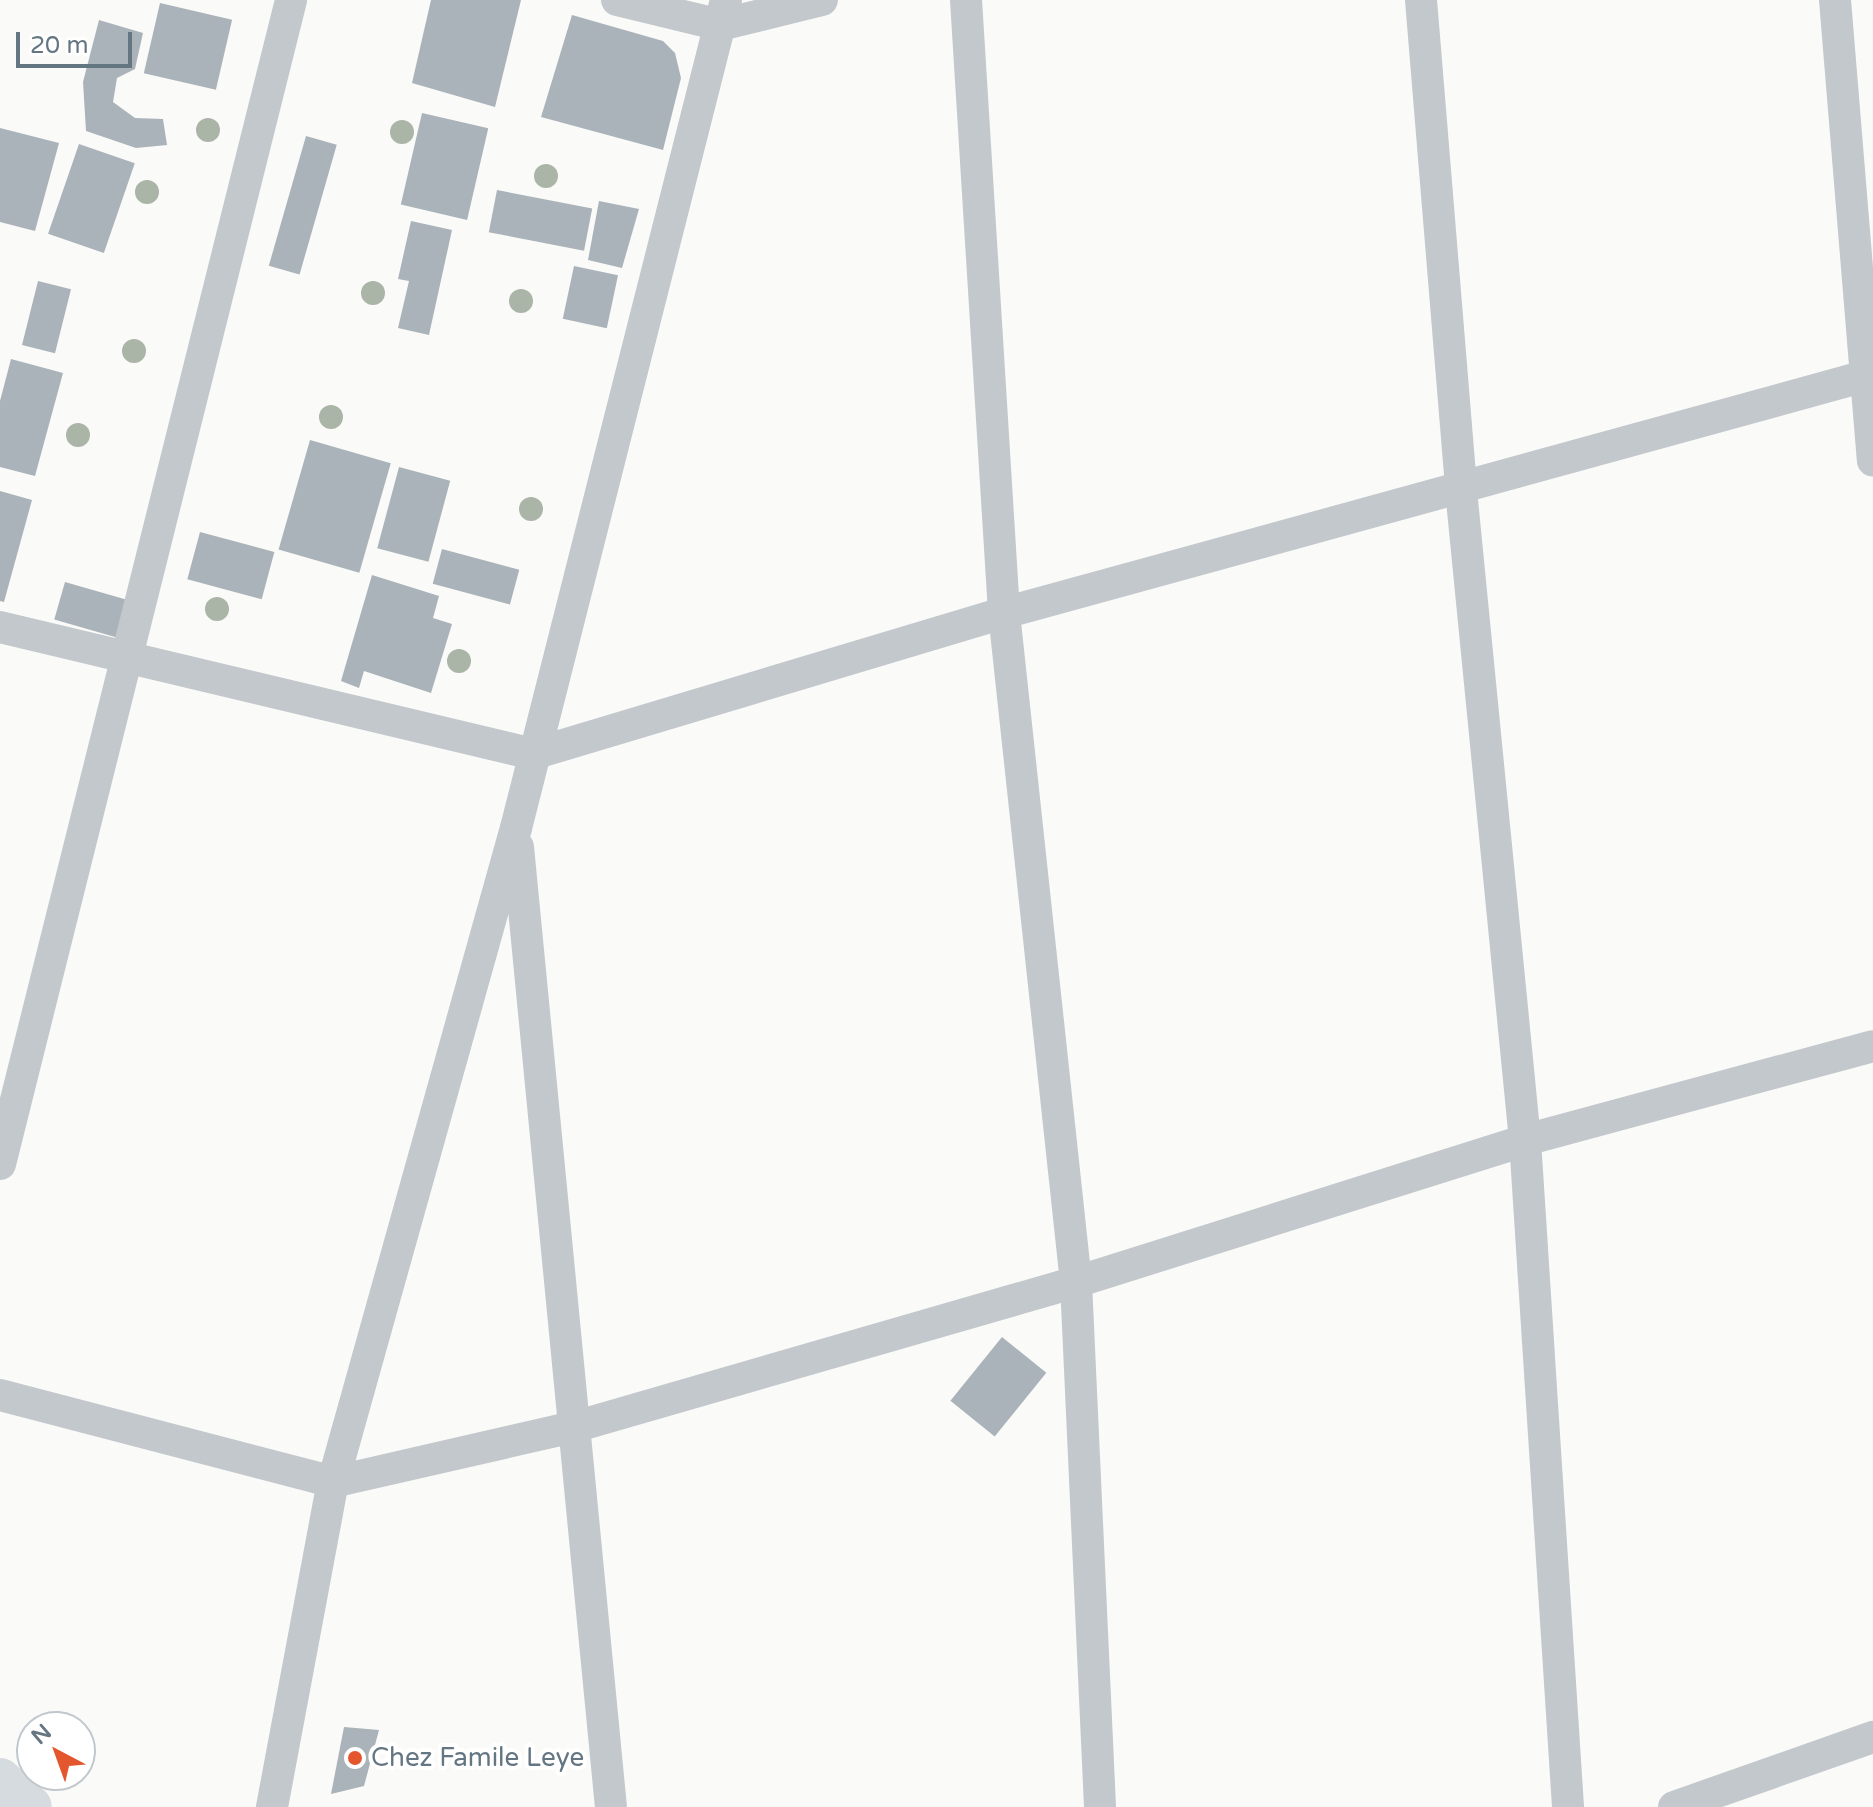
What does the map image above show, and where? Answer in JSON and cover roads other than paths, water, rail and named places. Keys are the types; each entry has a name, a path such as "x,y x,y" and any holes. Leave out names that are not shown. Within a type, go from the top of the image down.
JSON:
{"main road":[{"path":"0,1780 30,1807"}],"street":[{"path":"0,1164 123,659 291,0"},
{"path":"617,0 723,13 822,0"},
{"path":"966,0 1004,613 1076,1282 1100,1807"},
{"path":"1421,0 1461,490 1525,1140 1568,1807"},
{"path":"1835,0 1869,375 1873,460"},
{"path":"272,1807 333,1482 516,828 723,13"},
{"path":"0,627 123,659 533,754 1004,613 1461,490 1869,375"},
{"path":"516,828 611,1807"},
{"path":"0,1395 333,1482 574,1427 1076,1282 1525,1140 1873,1046"},
{"path":"1674,1807 1873,1737"}],"place":[{"name":"Chez Famile Leye","path":"355,1758"}]}
